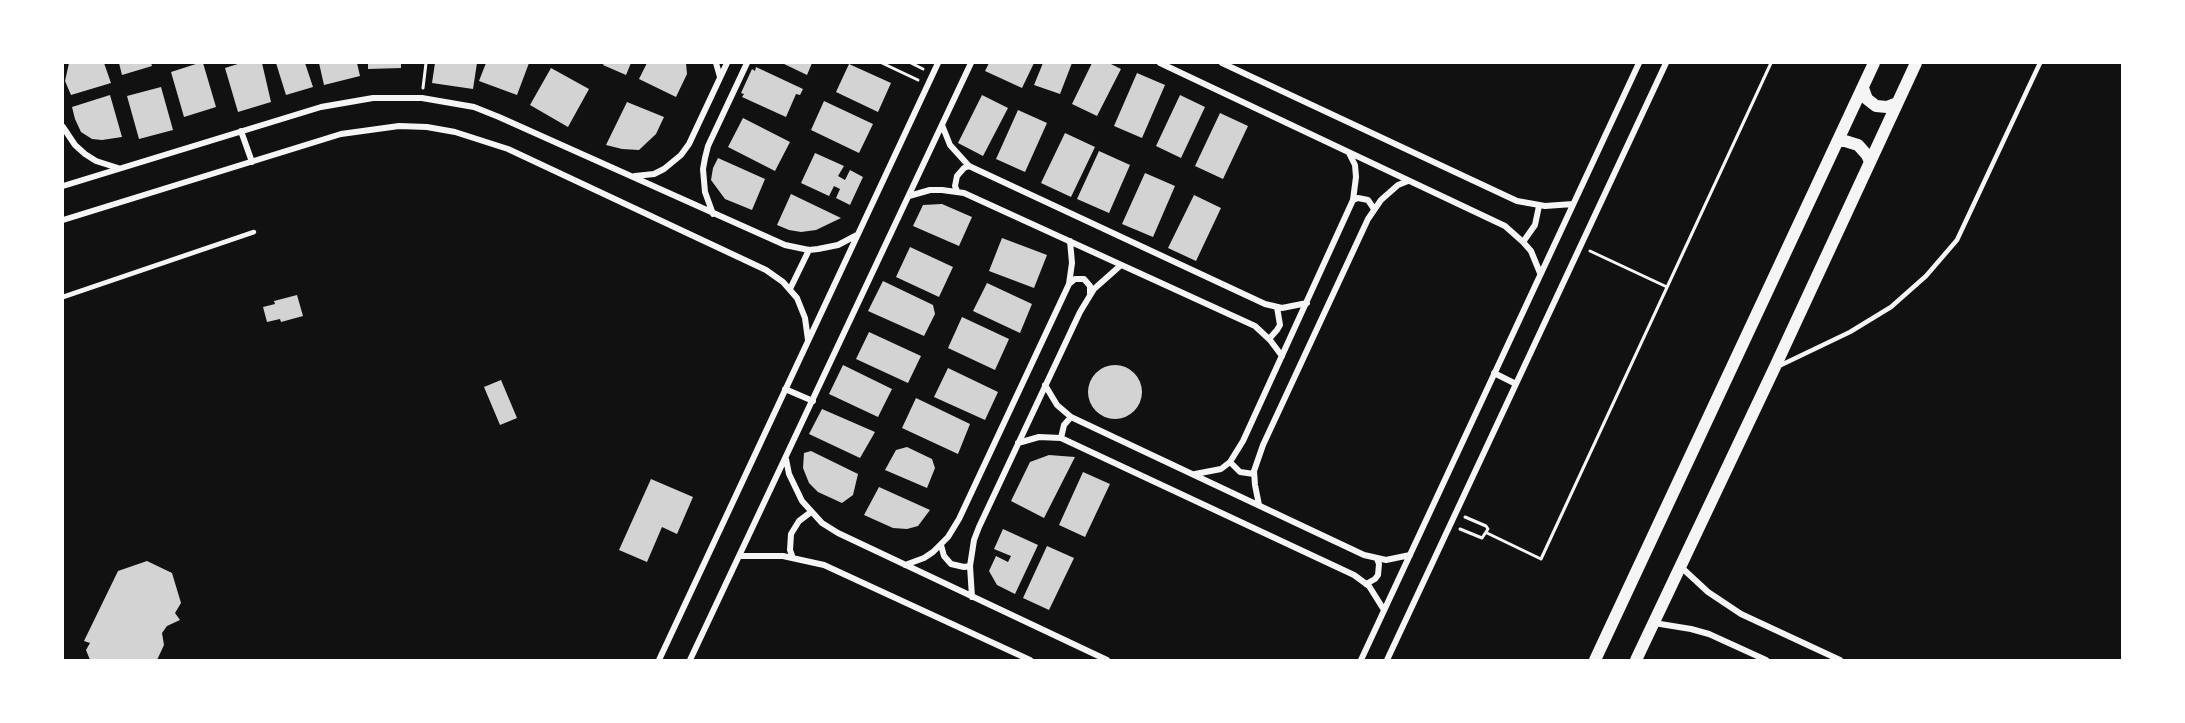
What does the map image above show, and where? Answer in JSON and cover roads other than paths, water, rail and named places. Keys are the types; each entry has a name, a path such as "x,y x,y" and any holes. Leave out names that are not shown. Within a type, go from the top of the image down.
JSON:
{"main road":[{"path":"1595,660 1874,63"},
{"path":"1636,660 1916,63"},
{"path":"1863,88 1867,99 1876,105 1887,107 1897,103"},
{"path":"1838,141 1858,145 1870,162"}],"street":[{"path":"716,63 720,78"},
{"path":"632,177 654,174 673,163 681,155 689,144 727,63"},
{"path":"713,214 708,204 703,181 705,158 708,146 747,63"},
{"path":"659,660 938,63"},
{"path":"690,660 971,63"},
{"path":"1160,63 1505,226 1530,251 1540,273"},
{"path":"1222,63 1504,196 1539,206 1573,204"},
{"path":"1360,660 1639,63"},
{"path":"1387,660 1666,63"},
{"path":"63,186 321,107 400,97 422,98 474,107 518,124 776,242 809,250 838,245 857,236"},
{"path":"941,124 950,144 969,166 1277,308 1290,308 1306,303"},
{"path":"63,220 311,143 371,128 399,126 455,132 482,139 534,160 766,270 790,289 802,308 808,340"},
{"path":"63,128 75,145 85,154 108,166 122,169"},
{"path":"241,131 252,162"},
{"path":"1193,474 1221,469 1230,462 1243,441 1353,200 1356,188 1355,165 1348,152"},
{"path":"957,191 955,186 957,176 969,166"},
{"path":"1259,505 1254,474 1263,446 1374,209 1389,192 1408,181"},
{"path":"909,196 930,190 957,191 1255,326 1269,339 1282,357"},
{"path":"1353,200 1358,198 1368,200 1374,209"},
{"path":"1523,242 1535,225 1539,206"},
{"path":"905,565 924,558 941,545 959,519 1069,284 1072,263 1070,241"},
{"path":"790,289 809,250"},
{"path":"972,597 970,566 974,540 979,527 1090,295 1102,280 1120,265"},
{"path":"1069,284 1075,279 1084,279 1090,286 1090,295"},
{"path":"1269,339 1280,325 1277,308"},
{"path":"1494,373 1516,384"},
{"path":"1046,385 1057,405 1071,417 1364,555 1377,559 1394,559 1410,555"},
{"path":"785,389 813,401"},
{"path":"1061,438 1064,424 1071,417"},
{"path":"1018,443 1039,437 1061,438 1354,575 1366,584 1384,610"},
{"path":"786,459 795,488 811,512 838,533 1107,660"},
{"path":"1230,462 1239,472 1254,474"},
{"path":"793,558 790,550 791,534 799,521 811,512"},
{"path":"941,545 944,555 951,564 970,566"},
{"path":"740,556 761,554 824,565 1030,660"},
{"path":"1366,584 1375,579 1378,574 1377,559"},
{"path":"1679,566 1724,604 1840,660"},
{"path":"1653,623 1709,634 1766,660"}],"lane":[{"path":"1774,369 1850,332 1891,307 1926,276 1957,240 2040,63"},
{"path":"63,297 254,232"}]}
